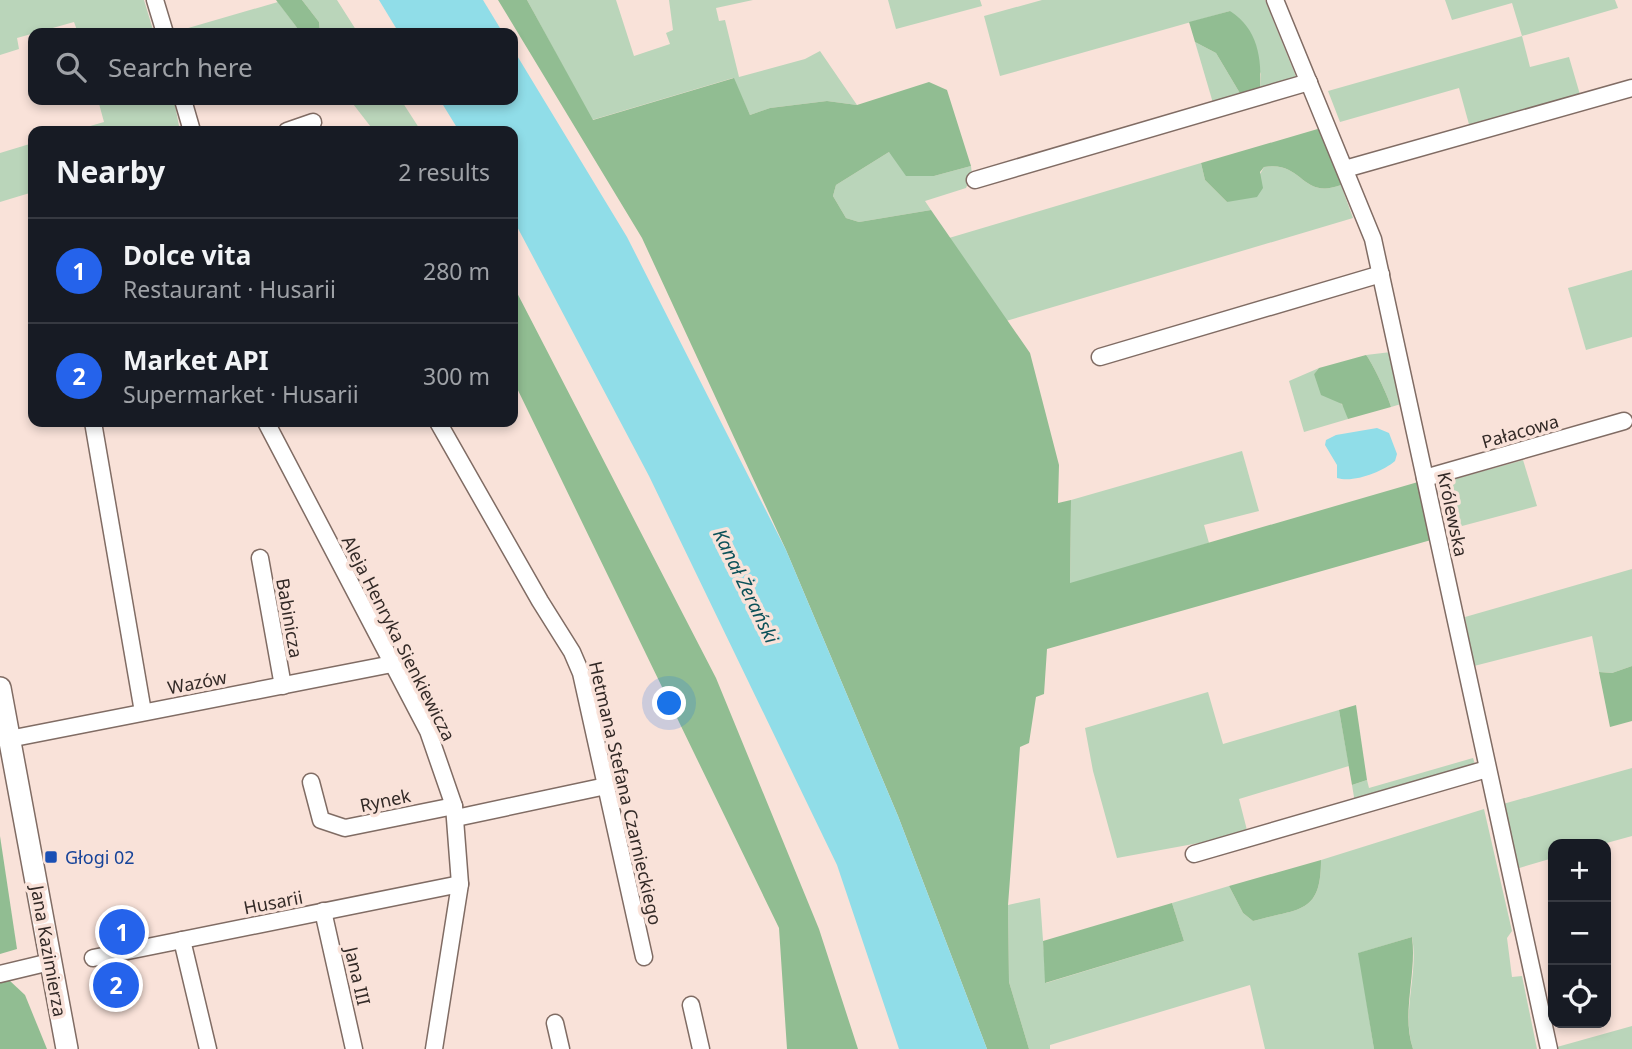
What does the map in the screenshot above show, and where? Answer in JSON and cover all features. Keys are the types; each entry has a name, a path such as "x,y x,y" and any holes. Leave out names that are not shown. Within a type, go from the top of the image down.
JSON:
{"main road":[{"name":"Jana Kazimierza","path":"0,688 67,1049"}],"street":[{"path":"155,0 163,28"},
{"name":"Królewska","path":"1275,0 1373,239 1549,1049"},
{"path":"975,180 1309,82"},
{"path":"1345,169 1632,88"},
{"path":"184,105 191,126"},
{"path":"301,126 313,122"},
{"path":"1100,357 1381,274"},
{"name":"Pałacowa","path":"1426,478 1625,421"},
{"path":"94,427 143,712"},
{"name":"Aleja Henryka Sienkiewicza","path":"269,427 428,731 455,812 460,884 433,1049"},
{"name":"Hetmana Stefana Czarnieckiego","path":"441,427 572,652 581,673 644,957"},
{"name":"Babinicza","path":"260,558 283,686"},
{"name":"Wazów","path":"9,739 50,726 143,712 393,664"},
{"path":"1194,854 1487,769"},
{"name":"Rynek","path":"311,782 321,820 345,828 455,812"},
{"path":"455,812 606,786"},
{"name":"Husarii","path":"93,958 460,884"},
{"name":"Jana III","path":"323,911 354,1049"},
{"path":"182,940 208,1049"},
{"path":"0,974 50,962"},
{"path":"691,1005 701,1049"},
{"path":"555,1023 561,1049"}],"green space":[{"path":"0,0 144,0 152,28 76,28 74,22 53,28 28,28 28,35 17,38 19,49 0,55"},
{"path":"276,0 302,0 319,22 320,28 297,28"},
{"path":"302,0 337,0 355,28 320,28 319,22"},
{"path":"498,0 527,0 593,120 734,78 750,115 770,108 827,101 857,105 929,82 947,90 971,166 934,176 906,176 889,152 836,185 833,196 846,218 859,222 931,210 1030,353 1059,465 1058,503 1071,500 1070,583 1418,482 1431,540 1047,649 1044,694 1036,697 1029,743 1020,747 1008,905 1009,982 1029,1049 987,1049 898,816 786,550 642,238 518,33 518,28 515,28"},
{"path":"527,0 616,0 634,56 670,44 666,33 673,30 669,0 753,0 716,8 719,21 725,20 739,77 805,59 820,51 857,105 827,101 770,108 750,115 733,78 592,120"},
{"path":"888,0 980,0 982,6 896,29"},
{"path":"1042,0 1265,0 1297,79 1260,90 1261,74 1230,11 1000,76 984,16"},
{"path":"1445,0 1615,0 1618,8 1522,36 1512,3 1452,20"},
{"path":"278,2 297,28 188,28"},
{"path":"1230,11 1247,26 1259,56 1260,90 1241,95 1216,53 1195,42 1189,22"},
{"path":"1522,36 1530,67 1569,57 1581,98 1470,128 1459,88 1340,122 1328,91"},
{"path":"1195,42 1216,53 1241,95 1213,103"},
{"path":"99,105 175,105 179,126 90,126 104,122"},
{"path":"354,105 404,105 418,126 370,126"},
{"path":"1321,128 1341,185 1318,188 1287,169 1277,166 1264,167 1260,172 1263,188 1257,197 1227,202 1205,180 1201,163"},
{"path":"28,145 28,194 0,202 0,153"},
{"path":"889,152 934,176 971,166 972,174 966,188 925,201 931,210 859,222 846,218 833,196 836,185"},
{"path":"1201,163 1205,180 1227,202 1261,182 1259,176 1264,167 1277,166 1318,188 1341,185 1353,218 1006,321 949,238"},
{"path":"1632,270 1632,337 1586,350 1568,288"},
{"path":"518,295 716,678 819,929 858,1049 787,1049 779,928 518,390"},
{"path":"1391,352 1401,404 1391,407 1366,355"},
{"path":"1366,355 1391,407 1348,419 1342,404 1321,395 1314,374 1319,368"},
{"path":"1319,368 1314,374 1346,409 1348,419 1304,432 1289,381"},
{"path":"1242,451 1259,511 1204,525 1209,543 1070,584 1071,500"},
{"path":"1523,460 1537,506 1447,530 1439,492 1444,482"},
{"path":"1632,569 1632,666 1612,673 1599,672 1592,636 1474,666 1465,617"},
{"path":"1632,666 1632,721 1610,727 1599,672 1612,673"},
{"path":"1208,692 1223,744 1339,710 1349,766 1239,799 1248,834 1117,858 1093,771 1085,728"},
{"path":"1356,705 1367,780 1352,785 1339,710"},
{"path":"1473,758 1476,767 1355,803 1352,785 1367,780 1369,788"},
{"path":"1632,768 1632,836 1611,842 1611,839 1548,839 1548,859 1516,869 1503,804"},
{"path":"1484,809 1512,931 1507,938 1512,977 1522,976 1537,1049 1413,1049 1409,1021 1414,951 1412,937 1359,953 1374,1049 1265,1049 1250,985 1050,1045 1050,1049 1029,1049 1009,982 1008,905 1040,898 1046,983 1184,941 1172,903 1229,886 1243,913 1253,921 1295,910 1312,900 1317,891 1321,860"},
{"path":"0,836 17,949 0,954"},
{"path":"1321,860 1317,891 1312,900 1295,910 1253,921 1243,913 1229,886"},
{"path":"1172,903 1184,941 1045,983 1043,941"},
{"path":"1412,937 1413,965 1408,1022 1413,1049 1374,1049 1358,953"},
{"path":"9,980 25,995 47,1049 0,1049 0,982"},
{"path":"1632,1026 1632,1049 1557,1047"}],"water":[{"path":"379,0 483,0 500,28 396,28"},
{"name":"Kanał Żerański","path":"518,57 627,237 786,550 898,816 987,1049 899,1049 837,865 649,476 518,228 518,126 456,126 443,105 518,105"},
{"path":"1377,428 1389,433 1397,454 1395,461 1367,476 1337,478 1337,465 1325,445 1326,440 1336,435"}],"place":[{"name":"Głogi 02","path":"51,857"},
{"name":"Dolce vita","path":"122,932"},
{"name":"Market API","path":"116,985"}]}
